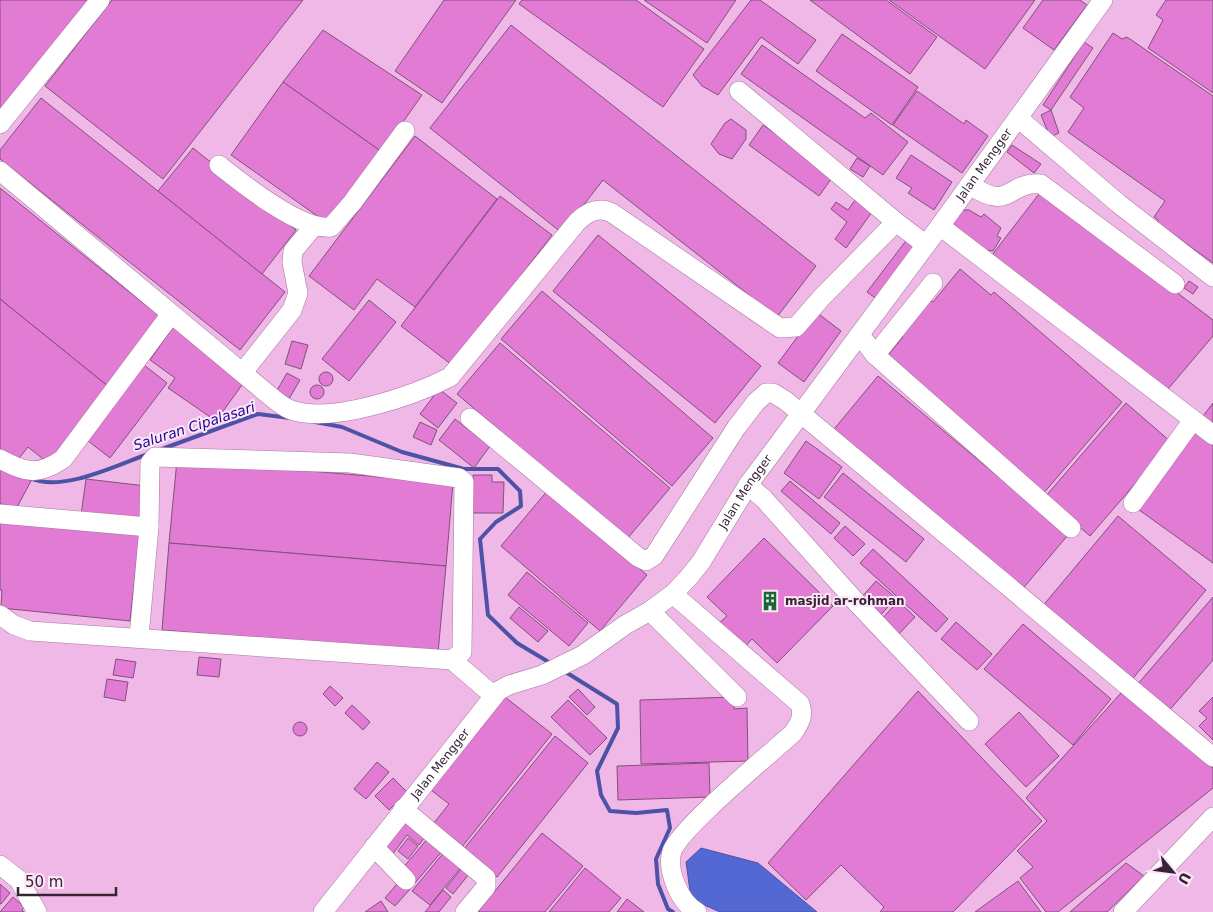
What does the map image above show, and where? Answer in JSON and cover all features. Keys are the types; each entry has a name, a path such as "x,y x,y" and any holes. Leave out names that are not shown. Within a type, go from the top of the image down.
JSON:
{"street":[{"path":"0,124 100,0"},
{"name":"Jalan Mengger","path":"323,912 494,696 509,684 558,667 583,655 673,594 701,562 748,485 860,335 1104,0"},
{"path":"738,91 926,245"},
{"path":"1018,118 1119,204 1213,277"},
{"path":"219,165 271,203 319,228 331,227 405,131"},
{"path":"0,170 171,314 290,410 306,414 328,413 374,405 426,390 450,377 577,222 586,214 595,210 606,210 612,213 780,328 790,329 796,327 822,297 896,222"},
{"path":"970,185 994,198 1001,197 1032,183 1041,184 1175,284"},
{"path":"243,372 296,303 298,293 292,262 293,251 314,226"},
{"path":"940,226 1213,435"},
{"path":"875,355 933,284"},
{"path":"0,459 20,470 37,471 50,468 64,459 171,314"},
{"path":"860,335 875,355 1071,528"},
{"path":"470,418 641,560 646,561 654,556 736,428 756,402 766,394 772,393 800,414 1213,757"},
{"path":"1133,503 1193,420"},
{"path":"139,637 149,528 150,463 159,456 350,463 459,478 464,482 462,652 452,660"},
{"path":"748,485 764,499 857,603 969,722"},
{"path":"0,514 149,528"},
{"path":"673,594 800,704 802,712 800,724 793,733 687,830 672,852 672,869 681,898 697,912"},
{"path":"650,611 737,697"},
{"path":"0,615 14,625 30,631 452,660 494,696"},
{"path":"403,809 486,878 486,887 466,912"},
{"path":"1123,912 1213,817"},
{"path":"374,847 406,880"},
{"path":"0,866 19,880 37,912"}],"water":[{"path":"701,848 758,863 817,912 720,912 693,900 686,862"}],"building":[{"path":"0,0 90,0 0,116"},
{"path":"112,0 303,0 163,179 45,86"},
{"path":"444,0 516,0 442,103 395,71"},
{"path":"522,0 636,0 704,49 663,107 519,4"},
{"path":"644,0 736,0 707,43"},
{"path":"751,0 760,0 816,40 798,64 761,37 718,95 702,86 693,75"},
{"path":"810,0 886,0 937,37 910,74"},
{"path":"889,0 1035,0 985,69"},
{"path":"1043,0 1080,0 1087,5 1054,50 1023,28"},
{"path":"1166,0 1213,0 1213,93 1148,48 1163,20 1156,15"},
{"path":"511,25 816,266 777,317 603,180 562,233 430,128"},
{"path":"323,30 422,95 382,152 283,82"},
{"path":"1113,33 1122,39 1127,37 1213,96 1213,263 1158,223 1158,220 1154,217 1165,201 1068,132 1084,108 1070,97"},
{"path":"842,34 918,87 892,125 816,71"},
{"path":"1084,42 1093,48 1051,110 1043,105"},
{"path":"762,45 865,118 871,113 908,142 883,175 741,74"},
{"path":"283,82 382,152 330,225 231,155"},
{"path":"917,91 964,124 966,120 988,136 962,173 893,125"},
{"path":"41,98 285,292 240,350 0,159 0,150"},
{"path":"1051,110 1059,133 1050,137 1041,115"},
{"path":"731,119 746,130 746,139 732,159 719,154 711,144 725,123"},
{"path":"763,125 834,175 819,196 749,145"},
{"path":"415,136 497,199 415,307 377,279 354,310 309,276"},
{"path":"1012,145 1041,164 1034,173 1007,152"},
{"path":"193,148 296,230 262,274 158,191"},
{"path":"911,155 952,182 934,210 908,193 912,188 896,178"},
{"path":"857,158 870,166 863,177 850,169"},
{"path":"0,188 163,319 109,387 0,299"},
{"path":"1042,190 1213,320 1213,336 1168,389 992,255"},
{"path":"500,196 552,235 452,365 401,326"},
{"path":"858,196 875,208 846,248 835,239 847,222 831,209 836,202 848,210"},
{"path":"962,210 969,210 981,217 984,214 1001,228 997,236 1001,238 993,251 986,250 951,225"},
{"path":"598,235 761,366 715,423 553,291"},
{"path":"908,238 921,248 881,302 867,292"},
{"path":"960,269 991,295 994,292 1122,402 1042,495 884,360 903,337 898,332 927,297 933,302"},
{"path":"1189,281 1198,287 1193,294 1184,288"},
{"path":"542,291 713,438 672,486 501,339"},
{"path":"0,299 109,387 48,463 28,447 16,462 0,449"},
{"path":"369,300 396,322 349,381 322,359"},
{"path":"816,312 841,331 804,382 778,363"},
{"path":"174,326 247,378 216,421 168,388 175,378 150,360"},
{"path":"292,341 308,345 301,369 285,364"},
{"path":"500,343 670,488 627,539 457,394"},
{"path":"144,365 167,383 110,458 87,440"},
{"path":"323,372 329,372 333,379 329,386 323,386 319,382 319,376"},
{"path":"287,373 300,380 289,399 276,392"},
{"path":"878,376 1068,535 1020,592 830,434"},
{"path":"317,385 322,387 324,392 322,397 317,399 312,397 310,392 312,387"},
{"path":"439,389 457,403 438,428 420,414"},
{"path":"1126,403 1171,442 1090,536 1045,497"},
{"path":"1213,403 1213,423 1203,416"},
{"path":"455,419 490,446 474,468 439,440"},
{"path":"420,422 437,430 431,445 413,437"},
{"path":"1193,428 1213,443 1213,563 1135,507"},
{"path":"806,441 842,467 819,499 784,473"},
{"path":"177,460 453,483 446,566 169,543"},
{"path":"0,464 31,481 15,511 0,503"},
{"path":"843,473 924,539 906,562 824,497"},
{"path":"473,475 492,475 492,482 504,482 503,513 473,513"},
{"path":"86,479 146,486 142,522 81,515"},
{"path":"790,481 840,523 831,534 781,491"},
{"path":"548,490 647,575 600,631 501,546"},
{"path":"1118,516 1206,590 1130,682 1041,608"},
{"path":"0,518 140,532 130,621 1,608"},
{"path":"845,526 865,544 853,556 834,538"},
{"name":"masjid ar-rohman","path":"764,538 833,606 777,663 752,639 743,649 718,624 727,616 707,597"},
{"path":"169,543 446,566 438,653 162,630"},
{"path":"873,549 948,619 936,632 860,563"},
{"path":"527,572 588,623 569,646 508,595"},
{"path":"876,581 896,598 878,618 859,600"},
{"path":"1213,597 1213,660 1167,713 1136,686"},
{"path":"898,601 915,617 897,636 881,620"},
{"path":"519,607 548,631 538,642 510,618"},
{"path":"956,622 992,654 977,670 941,639"},
{"path":"1023,624 1111,699 1073,745 984,669"},
{"path":"199,657 221,659 219,677 197,675"},
{"path":"116,659 136,662 133,678 113,675"},
{"path":"107,679 128,682 125,701 104,697"},
{"path":"330,686 343,698 335,706 323,694"},
{"path":"578,689 595,707 587,715 569,697"},
{"path":"918,691 1042,821 953,912 880,912 884,907 841,865 806,900 768,863"},
{"path":"1121,693 1213,768 1213,788 1058,912 1046,912 1020,878 1033,867 1017,851 1047,821 1026,798"},
{"path":"505,697 552,734 462,847 433,824 449,804 431,790"},
{"path":"734,697 734,709 747,708 748,761 641,764 640,700"},
{"path":"1213,697 1213,740 1199,726 1207,718 1199,711"},
{"path":"568,700 607,738 590,755 551,717"},
{"path":"352,705 370,722 363,730 345,713"},
{"path":"1019,712 1059,756 1026,787 985,744"},
{"path":"300,722 305,724 307,729 305,734 300,736 295,734 293,729 295,724"},
{"path":"555,736 588,763 497,877 463,850"},
{"path":"377,762 389,772 366,799 354,789"},
{"path":"709,763 710,797 618,800 617,766"},
{"path":"393,778 407,792 389,810 375,796"},
{"path":"403,815 427,834 419,845 407,835 392,855 380,846"},
{"path":"542,833 583,866 545,912 478,912"},
{"path":"429,837 444,849 415,883 401,870"},
{"path":"408,838 418,846 408,859 398,851"},
{"path":"445,851 463,865 430,905 412,891"},
{"path":"1126,863 1144,876 1107,912 1070,912"},
{"path":"462,868 469,874 453,894 446,888"},
{"path":"585,868 621,898 609,912 549,912"},
{"path":"401,879 411,888 395,906 385,898"},
{"path":"1018,881 1041,912 975,912"},
{"path":"0,884 10,893 1,904 0,904"},
{"path":"443,890 451,897 439,912 425,912"},
{"path":"13,897 24,907 22,910 24,912 0,912"},
{"path":"627,899 644,912 617,912"},
{"path":"381,901 388,912 365,912"}],"waterway":[{"name":"Saluran Cipalasari","path":"162,449 258,414 290,418"},
{"name":"Saluran Cipalasari","path":"315,422 342,427 402,452 464,469 498,469 520,491 521,506 496,522 480,539 488,615 517,643 552,664"},
{"name":"Saluran Cipalasari","path":"30,478 43,482 73,480 148,454"},
{"name":"Saluran Cipalasari","path":"564,671 617,704 618,728 597,771 601,795 610,811 636,813 667,810 670,828 656,859 658,884 668,909 673,912"}],"place":[{"name":"masjid ar-rohman","path":"770,601"}]}
